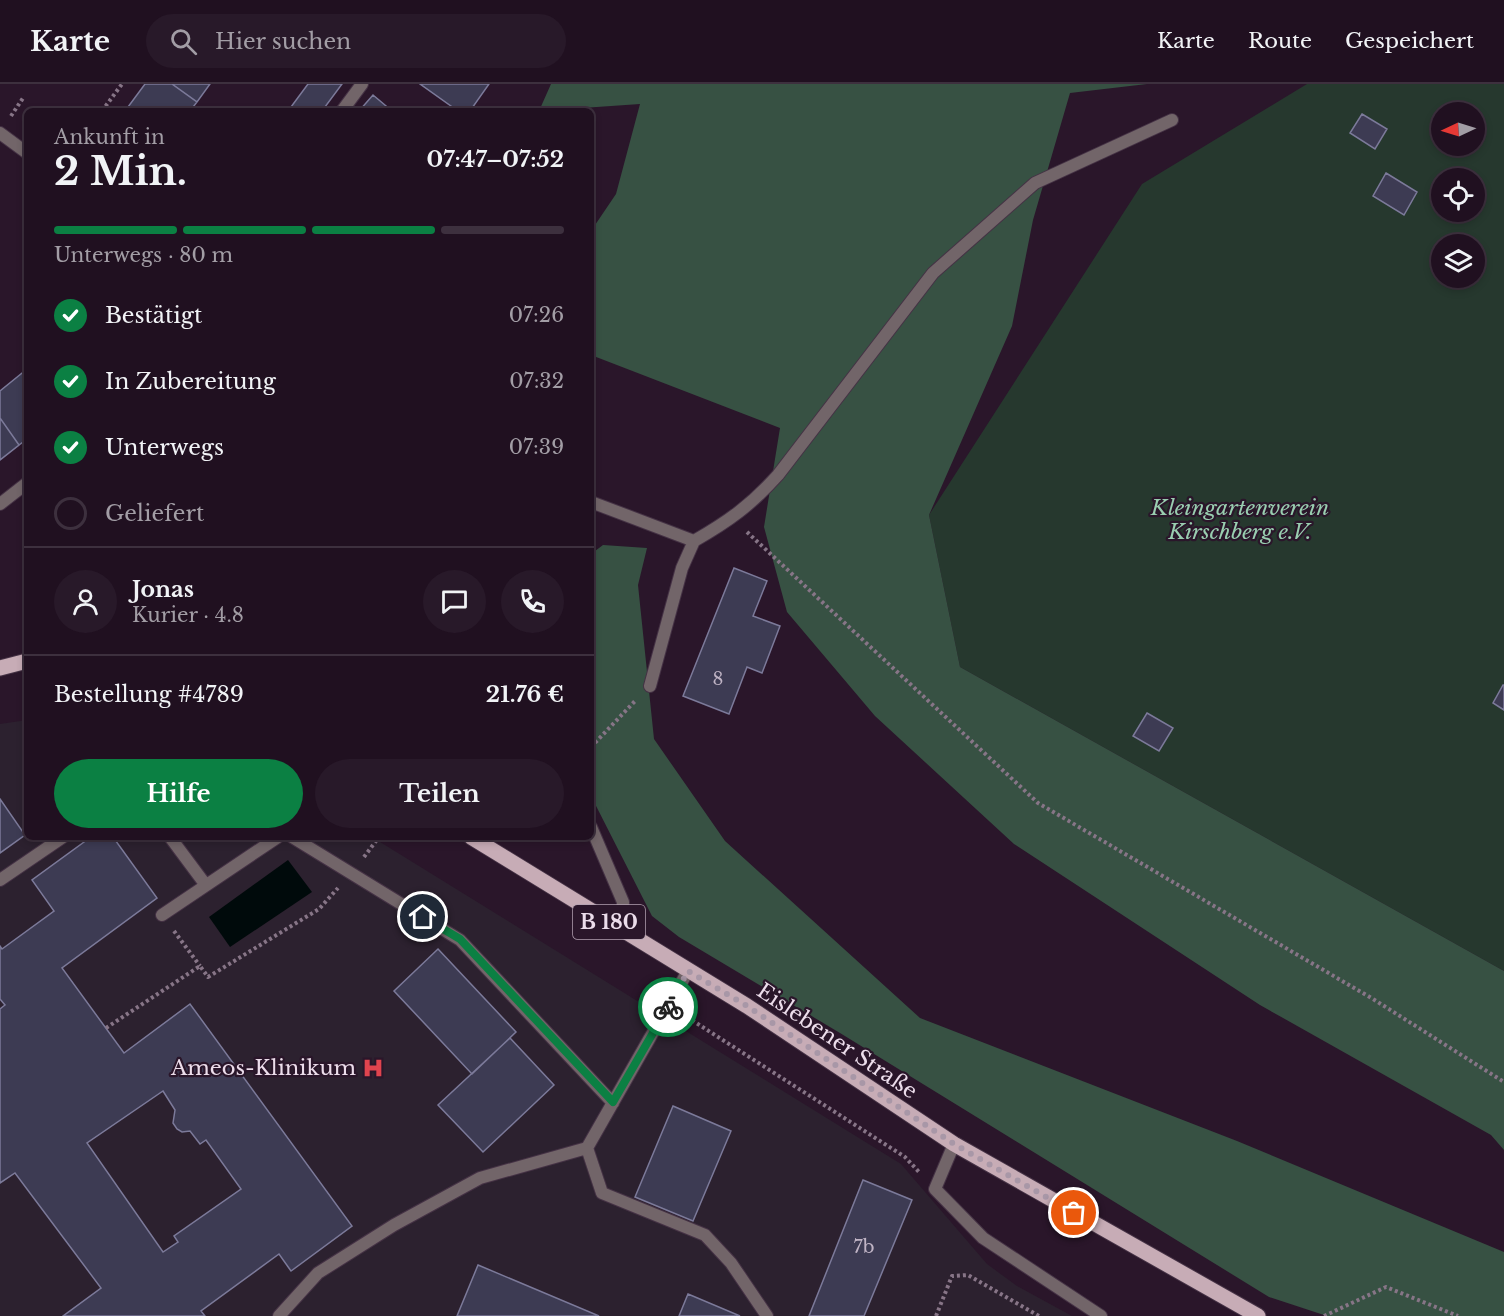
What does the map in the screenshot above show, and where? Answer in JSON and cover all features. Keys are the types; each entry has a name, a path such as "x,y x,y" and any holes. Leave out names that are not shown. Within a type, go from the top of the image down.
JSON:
{"main road":[{"path":"0,668 24,662"},
{"name":"Eislebener Straße","path":"476,840 747,1006 954,1144 1258,1316"}],"street":[{"path":"344,108 363,84"},
{"path":"650,686 682,568 694,542 733,519 754,502 778,475 933,273 1035,183 1172,120"},
{"path":"0,133 24,151"},
{"path":"0,504 24,485"},
{"path":"594,503 694,542"},
{"path":"594,834 623,902 622,931"},
{"path":"0,880 59,840"},
{"path":"172,840 205,884"},
{"path":"162,915 273,840"},
{"path":"297,840 460,939 613,1102"},
{"path":"279,1316 318,1273 394,1225 480,1178 587,1148 688,971"},
{"path":"954,1144 935,1190 983,1238 1101,1316"},
{"path":"587,1148 602,1193 705,1235 731,1263 767,1316"}],"path":[{"path":"104,108 122,84"},
{"path":"733,519 1038,803 1373,999 1504,1082"},
{"path":"594,744 650,686"},
{"path":"162,915 208,977 320,909 351,873"},
{"path":"106,1028 200,966"},
{"path":"669,1005 905,1157 935,1190"},
{"path":"936,1316 952,1276 968,1275 1039,1316"},
{"path":"1324,1316 1386,1287 1458,1316"}],"shaded area":[{"name":"Ameos-Klinikum","path":"24,720 24,840 377,840 901,1164 987,1264 1017,1286 1072,1316 0,1316 0,724"},
{"path":"288,860 312,892 230,947 209,917"}],"green space":[{"path":"551,84 1147,84 1070,93 1033,220 1012,326 929,515 960,667 1504,971 1504,1150 1491,1135 1260,1005 1014,844 875,716 787,612 764,527 780,428 594,356 594,227 616,194 640,104 540,108"},
{"name":"Kleingartenverein Kirschberg e.V.","path":"1307,84 1504,84 1504,971 960,667 929,515 1142,184"},
{"path":"603,545 647,548 638,585 654,739 725,841 920,1018 1237,1141 1504,1252 1504,1316 1327,1316 1269,1297 840,1033 679,937 652,916 594,802 594,552"}],"building":[{"path":"145,84 172,84 197,102 192,108 127,108"},
{"path":"172,84 210,84 197,102"},
{"path":"308,84 342,84 324,108 290,108"},
{"path":"420,84 489,84 472,108 454,108"},
{"path":"373,95 388,108 362,108"},
{"path":"1362,114 1387,129 1375,149 1350,133"},
{"path":"1386,173 1417,192 1404,215 1373,196"},
{"path":"24,371 24,441 19,445 0,418 0,391"},
{"path":"0,418 19,445 0,460"},
{"path":"734,568 767,581 753,616 780,626 762,673 747,667 729,714 683,696"},
{"path":"1504,685 1504,710 1493,703"},
{"path":"1147,713 1173,728 1159,751 1133,736"},
{"path":"0,799 24,836 0,853"},
{"path":"87,840 115,840 157,898 62,968 124,1053 190,1004 352,1226 291,1271 279,1254 201,1311 205,1316 63,1316 101,1288 15,1173 0,1183 0,1009 5,1005 0,999 0,946 2,949 54,911 32,880","holes":["163,1091 175,1110 173,1123 182,1132 190,1131 200,1144 206,1140 241,1189 174,1236 178,1242 163,1252 87,1143"]},
{"path":"438,949 516,1032 472,1074 394,991"},
{"path":"510,1038 554,1085 483,1152 438,1105"},
{"path":"673,1106 731,1131 693,1221 635,1197"},
{"path":"863,1180 912,1200 864,1316 809,1316"},
{"path":"478,1265 599,1316 457,1316"},
{"path":"688,1294 740,1316 679,1316"}],"way so far":[{"path":"668,1007 688,971 747,1006 954,1144 1074,1213"}],"place":[{"name":"Ameos-Klinikum","path":"373,1068"}],"route":[{"path":"423,917 460,939 613,1102 668,1007"}]}
